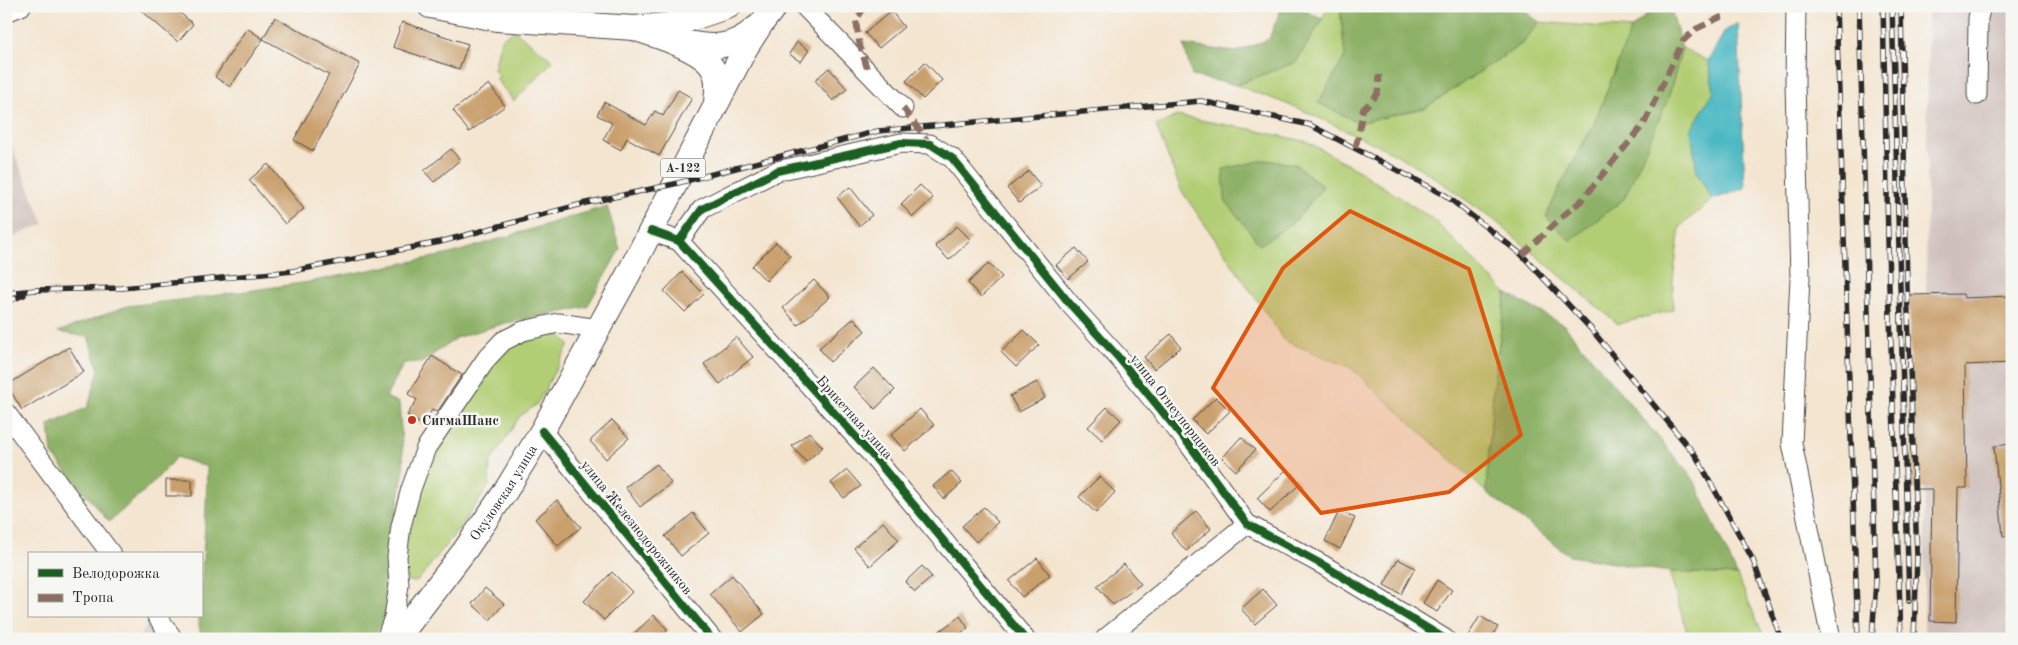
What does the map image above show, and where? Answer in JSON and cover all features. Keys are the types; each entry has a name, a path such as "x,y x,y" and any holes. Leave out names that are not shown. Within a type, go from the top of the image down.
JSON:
{"main road":[{"path":"430,6 634,28 667,25 729,6"},
{"path":"660,37 703,46 718,47 747,36 768,15"},
{"path":"716,106 730,77 768,15"},
{"path":"684,21 708,29 721,37 731,53 730,77"},
{"path":"634,28 660,37 699,55 714,70 717,82 716,106"},
{"name":"А-122","path":"651,230 716,106"},
{"name":"Окуловская улица","path":"397,639 465,550 505,492 542,431 599,329 651,230"}],"street":[{"path":"6,12 21,6"},
{"path":"804,6 903,108"},
{"path":"1796,6 1795,92 1800,278 1792,443 1831,639"},
{"path":"1977,96 1978,18 1981,6"},
{"name":"улица Огнеупорщиков","path":"679,241 702,209 777,171 901,143 930,144 952,158 1070,304 1118,357 1191,447 1247,524 1324,565 1442,637"},
{"name":"Брикетная улица","path":"651,230 679,241 874,457 1025,639"},
{"path":"386,639 394,617 398,593 397,557 401,526 411,489 426,448 486,358 503,342 523,331 558,323 599,329"},
{"path":"6,413 110,552"},
{"name":"улица Железнодорожников","path":"542,431 712,639"},
{"path":"1104,639 1247,524"},
{"path":"158,618 174,639"}],"highlighted area":[{"path":"1350,211 1469,269 1521,435 1449,492 1321,513 1213,388 1283,268"}],"shaded area":[{"path":"1928,6 2012,6 2012,639 1924,639"},
{"path":"6,133 44,224 6,240"},
{"path":"150,620 161,639 138,639"}],"green space":[{"path":"1282,6 1294,6 1323,19 1296,62 1236,85 1192,76 1184,45 1236,52 1269,39"},
{"path":"1329,6 1340,6 1345,56 1319,103 1425,108 1523,43 1539,22 1631,29 1594,124 1559,188 1668,99 1682,48 1708,61 1714,91 1691,130 1697,172 1712,200 1680,227 1673,280 1673,310 1618,324 1494,220 1431,175 1392,152 1300,109 1236,85 1296,62"},
{"path":"1340,6 1519,6 1539,22 1523,43 1425,108 1359,123 1318,103 1345,56"},
{"path":"1656,6 1670,6 1682,48 1668,99 1624,199 1570,241 1546,217 1559,188 1594,124 1631,29"},
{"path":"514,30 553,61 514,101 496,79 499,76 494,70 501,39"},
{"path":"1177,116 1308,142 1354,168 1433,219 1506,293 1494,381 1486,492 1351,368 1285,341 1181,190 1156,126","holes":["1264,160 1295,164 1323,186 1296,220"]},
{"path":"1264,160 1295,164 1323,187 1296,220 1260,245 1225,200 1223,169"},
{"path":"607,206 620,249 587,307 506,323 458,337 421,363 404,363 386,397 399,403 404,469 390,549 391,587 385,621 370,639 201,639 198,618 202,618 207,467 176,457 152,484 109,522 52,454 49,425 88,407 99,370 88,337 58,332 127,306 309,282 450,254"},
{"path":"1506,293 1564,325 1694,480 1737,575 1669,572 1570,556 1486,492 1494,380"},
{"path":"552,334 562,336 569,345 537,404 520,416 490,463 489,485 450,540 420,578 415,582 407,580 403,565 411,522 425,469 437,439 483,371 518,339"},
{"path":"1669,572 1737,575 1765,639 1689,639"}],"water":[{"path":"1738,23 1745,188 1712,200 1697,172 1691,130 1714,91 1708,61 1725,31"}],"building":[{"path":"136,6 172,6 193,24 178,42"},
{"path":"891,11 904,27 879,48 865,33"},
{"path":"275,17 360,64 313,151 294,140 329,75 263,39"},
{"path":"402,22 468,44 459,69 393,47"},
{"path":"247,28 263,39 230,87 215,77"},
{"path":"797,42 809,50 801,62 789,54"},
{"path":"925,62 942,80 923,99 906,81"},
{"path":"829,68 847,89 833,101 815,80"},
{"path":"489,84 505,106 469,132 453,110"},
{"path":"678,90 692,98 659,156 627,138 621,150 603,140 612,123 597,115 604,102 646,125 655,111 663,116"},
{"path":"451,149 460,160 434,182 424,171"},
{"path":"268,164 304,209 285,224 249,180"},
{"path":"1029,171 1041,186 1019,203 1007,188"},
{"path":"920,185 933,198 913,217 901,204"},
{"path":"850,187 872,215 859,226 837,197"},
{"path":"957,226 971,240 949,260 935,246"},
{"path":"776,242 790,256 766,281 752,266"},
{"path":"1076,248 1088,262 1068,279 1056,265"},
{"path":"989,263 1002,277 981,297 968,283"},
{"path":"682,272 704,294 685,312 664,291"},
{"path":"814,280 830,297 798,325 783,308"},
{"path":"1963,294 1964,298 2010,296 2012,363 1965,365 1967,488 1958,488 1956,622 1930,621 1932,489 1912,489 1909,295"},
{"path":"854,318 865,331 830,362 819,348"},
{"path":"1024,330 1039,345 1016,367 1001,352"},
{"path":"1171,334 1181,347 1154,369 1144,357"},
{"path":"736,337 753,357 720,384 704,364"},
{"path":"69,347 84,372 22,410 7,385"},
{"path":"432,356 462,375 437,412 432,410 422,425 407,415 417,400 408,394"},
{"path":"874,368 895,390 875,409 854,387"},
{"path":"1037,382 1045,398 1019,412 1010,396"},
{"path":"1216,397 1230,411 1206,434 1192,420"},
{"path":"1107,407 1121,420 1102,440 1088,427"},
{"path":"920,409 934,425 905,451 891,435"},
{"path":"612,420 629,438 606,459 590,441"},
{"path":"809,432 823,447 806,462 792,446"},
{"path":"1241,437 1255,450 1236,471 1222,458"},
{"path":"2012,444 2012,536 2003,536 1994,446"},
{"path":"657,464 671,483 640,507 625,487"},
{"path":"1287,469 1300,484 1270,512 1257,498"},
{"path":"847,470 861,486 844,498 831,483"},
{"path":"951,471 962,483 944,499 933,486"},
{"path":"1099,477 1115,492 1096,513 1079,497"},
{"path":"166,480 192,480 192,496 166,496"},
{"path":"557,500 581,527 558,546 535,519"},
{"path":"984,507 998,522 976,542 962,526"},
{"path":"1196,511 1211,529 1186,551 1171,533"},
{"path":"1339,511 1355,518 1340,549 1325,541"},
{"path":"693,513 709,533 681,556 665,536"},
{"path":"883,522 899,540 870,566 854,548"},
{"path":"1037,558 1050,575 1022,597 1009,581"},
{"path":"1398,559 1415,568 1401,594 1384,585"},
{"path":"1124,564 1141,584 1113,605 1097,586"},
{"path":"922,566 932,577 915,592 905,582"},
{"path":"612,572 632,592 604,620 584,601"},
{"path":"732,575 764,614 742,632 710,594"},
{"path":"1437,580 1452,590 1437,612 1423,603"},
{"path":"485,588 504,604 490,620 472,604"},
{"path":"1263,589 1277,605 1255,624 1241,609"},
{"path":"654,615 668,630 658,639 628,639"},
{"path":"960,616 968,628 953,639 929,639"},
{"path":"1480,616 1498,627 1490,639 1466,639"}],"railway":[{"path":"1836,6 1858,639"},
{"path":"1859,6 1876,581 1872,639"},
{"path":"1883,6 1889,287 1901,639"},
{"path":"1892,6 1909,601"},
{"path":"1901,6 1907,286 1917,556 1914,639"},
{"path":"6,293 36,290 122,288 293,271 440,242 586,203 674,184 878,131 1201,101 1310,125 1445,195 1522,255 1591,329 1696,456 1753,560 1781,639"},
{"path":"6,302 24,295"}],"marked path":[{"path":"865,6 856,21 859,42 868,72"},
{"path":"1522,255 1581,201 1644,124 1683,41 1696,29 1723,16 1725,6"},
{"path":"1355,148 1363,109 1377,95 1379,75"},
{"path":"903,108 930,144"}],"cycle path":[{"path":"679,241 702,209 777,171 901,143 930,144 952,158 1070,304 1118,357 1191,447 1247,524 1323,565 1445,639"},
{"path":"651,231 679,241 874,457 1025,639"},
{"path":"542,431 712,639"}],"place":[{"name":"СигмаШанс","path":"412,420"}]}
